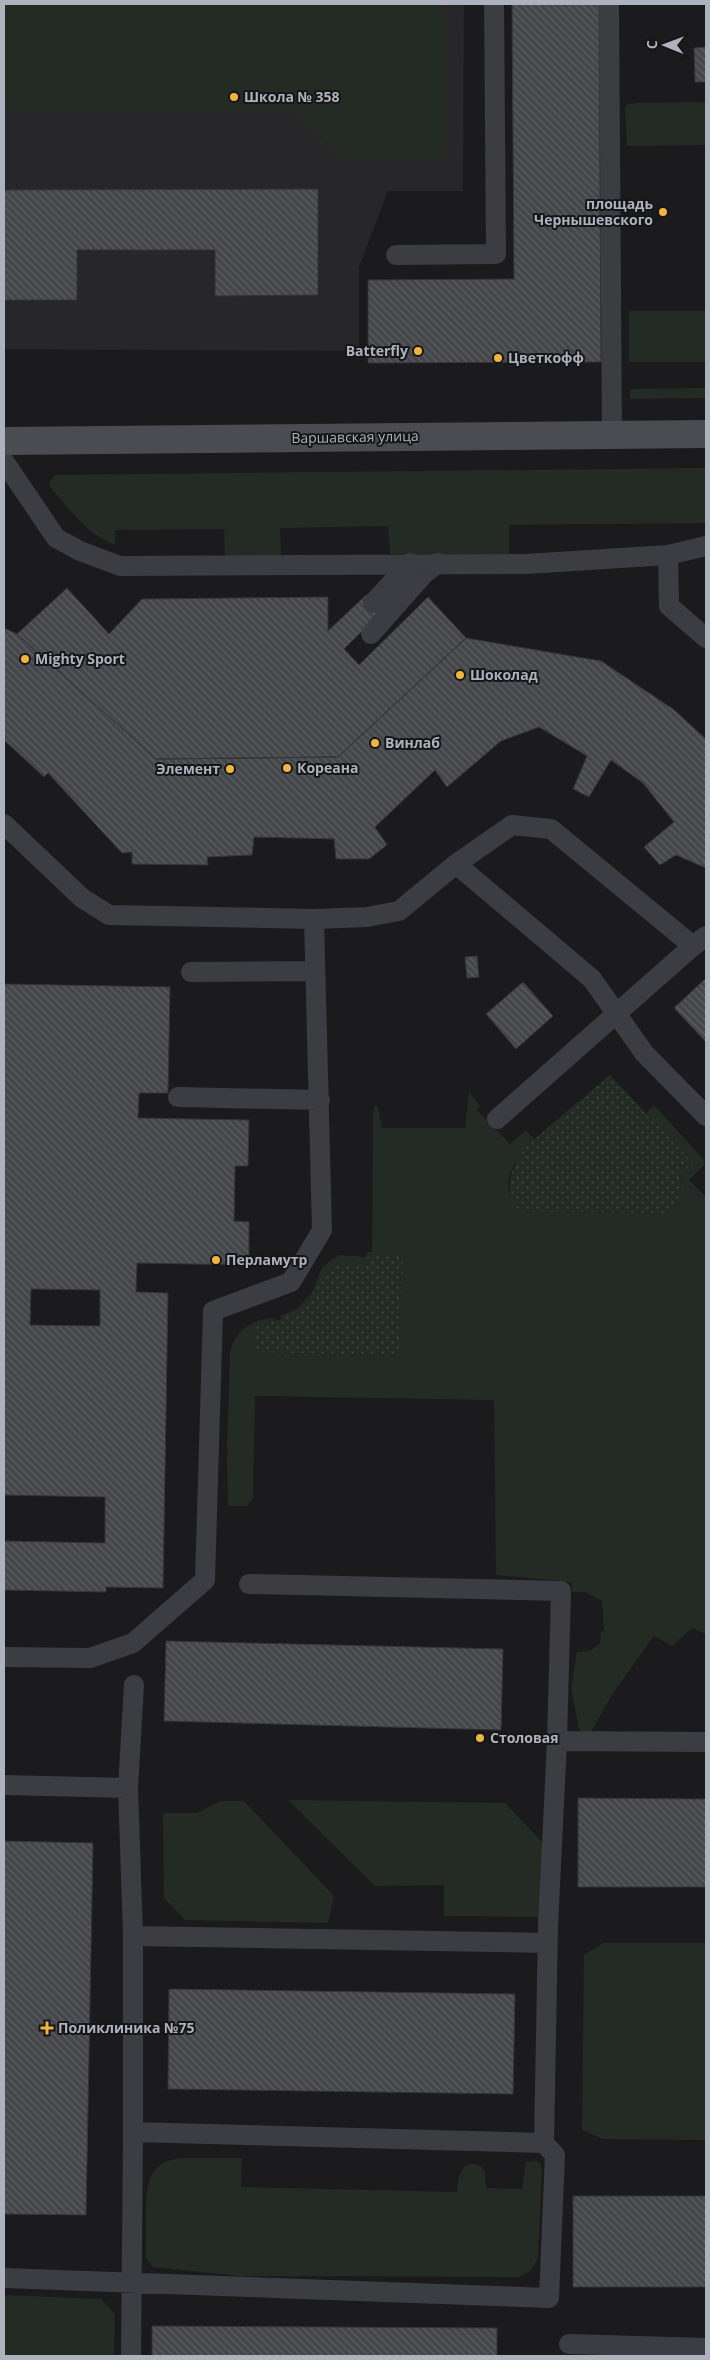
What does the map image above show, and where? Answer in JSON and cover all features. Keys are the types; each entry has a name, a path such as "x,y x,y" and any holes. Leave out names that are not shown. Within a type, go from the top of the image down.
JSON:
{"street":[{"name":"Варшавская улица","path":"4,441 706,434"}],"lane":[{"path":"396,254 496,254 494,4"},
{"path":"610,4 612,435"},
{"path":"4,461 56,538 80,551 120,566 410,563 526,564 668,555 706,546"},
{"path":"668,555 669,606 706,638"},
{"path":"373,603 410,563"},
{"path":"370,634 424,574 438,563"},
{"path":"4,824 82,898 110,915 314,919 368,917 399,911 456,864 512,826 551,829 699,941 497,1119"},
{"path":"456,864 592,979 644,1053 706,1116"},
{"path":"4,1657 90,1658 133,1643 204,1580 213,1311 291,1282 322,1230 314,919"},
{"path":"191,972 314,970"},
{"path":"178,1097 320,1100"},
{"path":"4,2278 549,2298 555,2155 544,2143 548,1943 561,1591 249,1584"},
{"path":"130,2356 134,2132 133,1936 128,1788 134,1685"},
{"path":"556,1741 706,1742"},
{"path":"4,1785 128,1788"},
{"path":"133,1936 548,1943"},
{"path":"134,2132 544,2143"},
{"path":"569,2344 706,2348"}],"shaded area":[{"name":"Школа № 358","path":"4,4 464,4 463,191 388,191 359,267 359,351 4,349"},
{"path":"4,4 444,4 444,158 342,158 296,111 4,111"},
{"path":"706,102 706,145 627,146 625,105 636,103"},
{"path":"629,311 706,311 706,362 629,362"},
{"path":"706,388 706,398 630,399 630,389"},
{"path":"706,468 706,523 509,525 509,554 390,554 388,526 280,528 281,555 225,557 224,529 115,530 115,545 96,535 80,521 51,488 49,482 55,475"},
{"path":"610,1075 693,1163 682,1172 678,1204 666,1213 521,1212 511,1197 510,1181 515,1164 524,1148"},
{"path":"469,1092 480,1106 477,1110 510,1144 526,1130 534,1139 519,1155 509,1177 509,1191 521,1212 666,1213 671,1210 679,1196 682,1172 692,1163 646,1113 654,1105 704,1160 704,1165 689,1180 706,1197 706,1634 692,1628 672,1646 654,1636 613,1693 590,1734 580,1733 571,1688 577,1652 590,1651 600,1643 601,1632 604,1630 602,1601 585,1592 572,1592 571,1582 496,1575 494,1400 255,1396 253,1498 247,1506 228,1506 227,1452 229,1452 227,1449 230,1353 236,1338 251,1323 274,1318 276,1320 255,1325 255,1352 399,1356 402,1254 367,1264 335,1263 302,1307 282,1319 280,1316 297,1309 313,1291 322,1267 327,1262 340,1255 366,1257 367,1252 372,1252 373,1112 375,1105 378,1107 382,1128 465,1128"},
{"path":"368,1254 403,1254 400,1356 254,1352 255,1325 282,1319 302,1307 335,1263 367,1264"},
{"path":"288,1800 505,1803 544,1844 540,1917 444,1916 444,1885 375,1886"},
{"path":"221,1801 244,1801 334,1896 328,1923 185,1920 164,1898 163,1813 197,1813"},
{"path":"603,1943 706,1943 706,2140 603,2139 582,2130 584,1955"},
{"path":"182,2158 242,2158 241,2187 457,2192 458,2180 462,2170 469,2165 481,2166 485,2172 486,2188 522,2189 526,2162 537,2161 541,2164 542,2170 538,2258 531,2270 519,2277 240,2276 153,2267 146,2259 147,2195 150,2177 161,2165 170,2160"},
{"path":"4,2295 101,2299 115,2314 114,2356 4,2356"}],"building":[{"path":"512,4 599,4 601,362 368,363 368,280 514,279"},
{"path":"706,47 706,82 695,82 694,48"},
{"path":"318,189 318,295 215,296 215,250 77,250 77,300 4,300 4,190"},
{"path":"67,588 109,634 142,599 328,597 328,631 366,595 382,611 344,649 359,665 428,597 466,638 338,757 156,759 17,634"},
{"path":"4,628 17,634 156,759 338,757 466,638 601,661 673,709 706,739 706,868 676,855 660,865 644,847 674,822 643,783 611,760 589,797 573,789 587,756 539,727 501,741 447,787 435,770 375,827 387,845 369,859 336,859 334,839 254,837 252,855 207,857 208,865 132,864 132,852 122,853 48,773 44,777 4,740"},
{"path":"477,956 479,977 467,978 465,957"},
{"path":"706,978 706,1042 674,1008"},
{"path":"523,982 553,1016 516,1049 486,1014"},
{"path":"4,984 170,987 168,1093 139,1093 138,1118 249,1120 248,1166 235,1166 234,1221 249,1222 249,1265 137,1263 136,1292 168,1293 163,1588 106,1587 106,1592 4,1590 4,1541 105,1543 105,1497 4,1495","holes":["31,1289 100,1290 100,1326 30,1325"]},
{"path":"166,1641 503,1649 501,1730 164,1721"},
{"path":"578,1798 706,1799 706,1887 578,1887"},
{"name":"Поликлиника №75","path":"4,1841 93,1843 86,2215 4,2214"},
{"path":"169,1989 515,1994 513,2094 168,2089"},
{"path":"573,2196 706,2196 706,2287 573,2287"},
{"path":"152,2326 497,2328 497,2356 152,2356"}],"place":[{"name":"Школа № 358","path":"234,97"},
{"name":"площадь Чернышевского","path":"663,212"},
{"name":"Batterfly","path":"418,351"},
{"name":"Цветкофф","path":"498,358"},
{"name":"Mighty Sport","path":"25,659"},
{"name":"Шоколад","path":"460,675"},
{"name":"Винлаб","path":"375,743"},
{"name":"Кореана","path":"287,768"},
{"name":"Элемент","path":"230,769"},
{"name":"Перламутр","path":"216,1260"},
{"name":"Столовая","path":"480,1738"},
{"name":"Поликлиника №75","path":"47,2028"}]}
